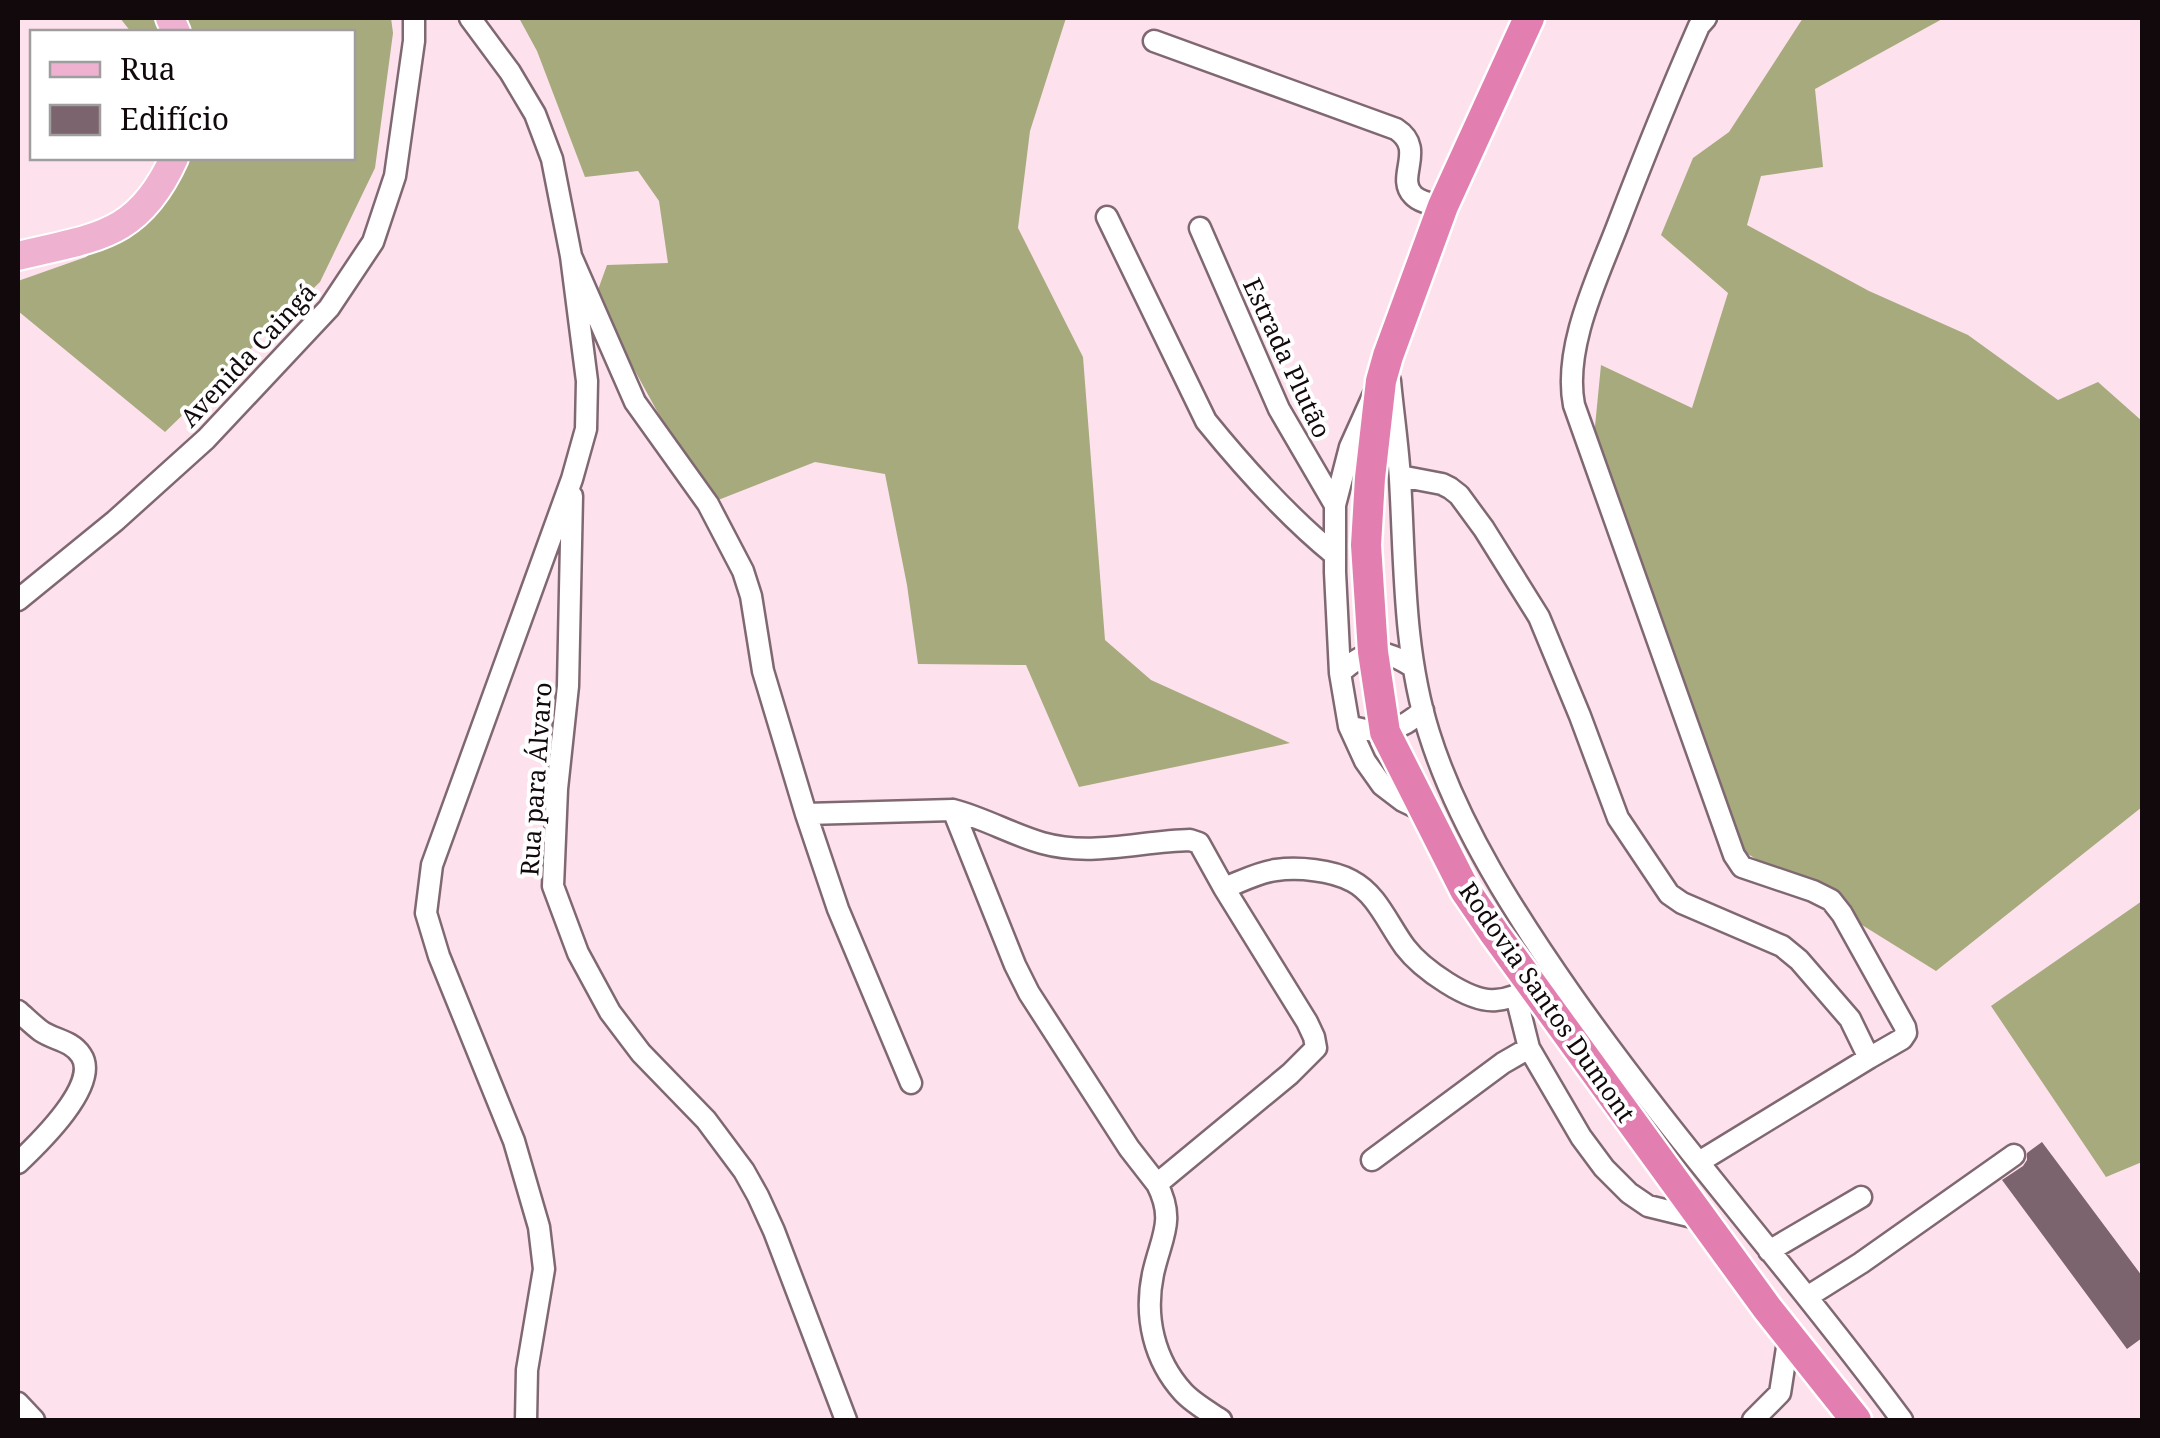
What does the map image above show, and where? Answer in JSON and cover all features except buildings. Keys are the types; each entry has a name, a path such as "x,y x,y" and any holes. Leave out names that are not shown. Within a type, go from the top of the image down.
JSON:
{"highway":[{"name":"Rodovia Santos Dumont","path":"1529,18 1444,206 1384,368 1366,545 1372,652 1385,732 1466,890 1524,992 1856,1420"}],"main road":[{"path":"18,256 115,230 150,201 173,160"}],"street":[{"name":"Avenida Caingá","path":"18,600 206,440 329,308 373,242 395,176 414,18"},
{"path":"470,18 535,114 552,159 571,256 587,382 586,430 572,479 432,865 426,914 439,956 514,1141 539,1227 544,1269 527,1370 526,1420"},
{"path":"1699,1162 1906,1033 1831,900 1742,867 1734,854 1571,388 1584,315 1666,102 1706,18"},
{"path":"1154,41 1396,129 1411,144 1410,192 1414,198 1444,206"},
{"path":"1108,217 1206,421 1306,532 1335,555"},
{"name":"Estrada Plutão","path":"1200,228 1280,409 1335,505"},
{"path":"571,256 635,402 708,504 744,571 752,596 763,671 806,814 838,909 911,1083"},
{"path":"1384,368 1400,476 1413,667 1428,732 1447,782 1513,907 1615,1056 1843,1340 1902,1420"},
{"path":"1384,368 1350,448 1335,505 1340,674 1348,726 1364,761 1382,786 1403,802 1426,812"},
{"path":"1400,476 1450,488 1484,529 1539,617 1618,818 1669,894 1791,953 1850,1019 1869,1058"},
{"name":"Rua para Álvaro","path":"572,479 568,686 557,788 553,886 578,953 610,1012 641,1053 706,1120 758,1196 846,1420"},
{"path":"1340,674 1354,660 1372,652 1394,655 1413,667"},
{"path":"1348,726 1385,732 1412,722 1423,710"},
{"path":"806,814 953,810 1065,847 1116,849 1190,840 1199,843 1307,1022 1316,1048 1157,1184"},
{"path":"953,810 1029,994 1166,1202 1165,1232 1149,1300 1152,1336 1162,1362 1184,1394 1221,1420"},
{"path":"1224,888 1274,870 1348,878 1368,890 1407,950 1435,975 1482,1000 1524,992 1528,1048 1604,1168 1648,1206 1697,1218 1767,1308"},
{"path":"18,1010 44,1033 69,1043 82,1056 86,1070 78,1093 63,1114 18,1163"},
{"path":"1372,1160 1528,1048"},
{"path":"1808,1297 2014,1156"},
{"path":"1769,1251 1861,1197"},
{"path":"1754,1420 1780,1392 1789,1335"},
{"path":"18,1402 34,1420"}],"green space":[{"path":"120,18 391,18 393,33 375,168 320,282 165,432 18,311 18,281 86,257 128,225 173,160 355,160 355,30 129,30"},
{"path":"519,18 1066,18 1030,131 1018,228 1083,357 1105,640 1151,680 1290,743 1079,787 1026,665 918,664 885,474 815,462 708,504 595,298 607,265 668,263 659,201 638,171 585,177 537,51"},
{"path":"1803,18 1944,18 1815,89 1823,167 1761,176 1747,225 1869,291 1968,335 2058,400 2098,382 2142,421 2142,807 1936,971 1740,849 1592,457 1601,365 1692,408 1728,293 1661,235 1693,158 1729,132"},
{"path":"2142,901 2142,1162 2106,1177 1991,1006"}]}
